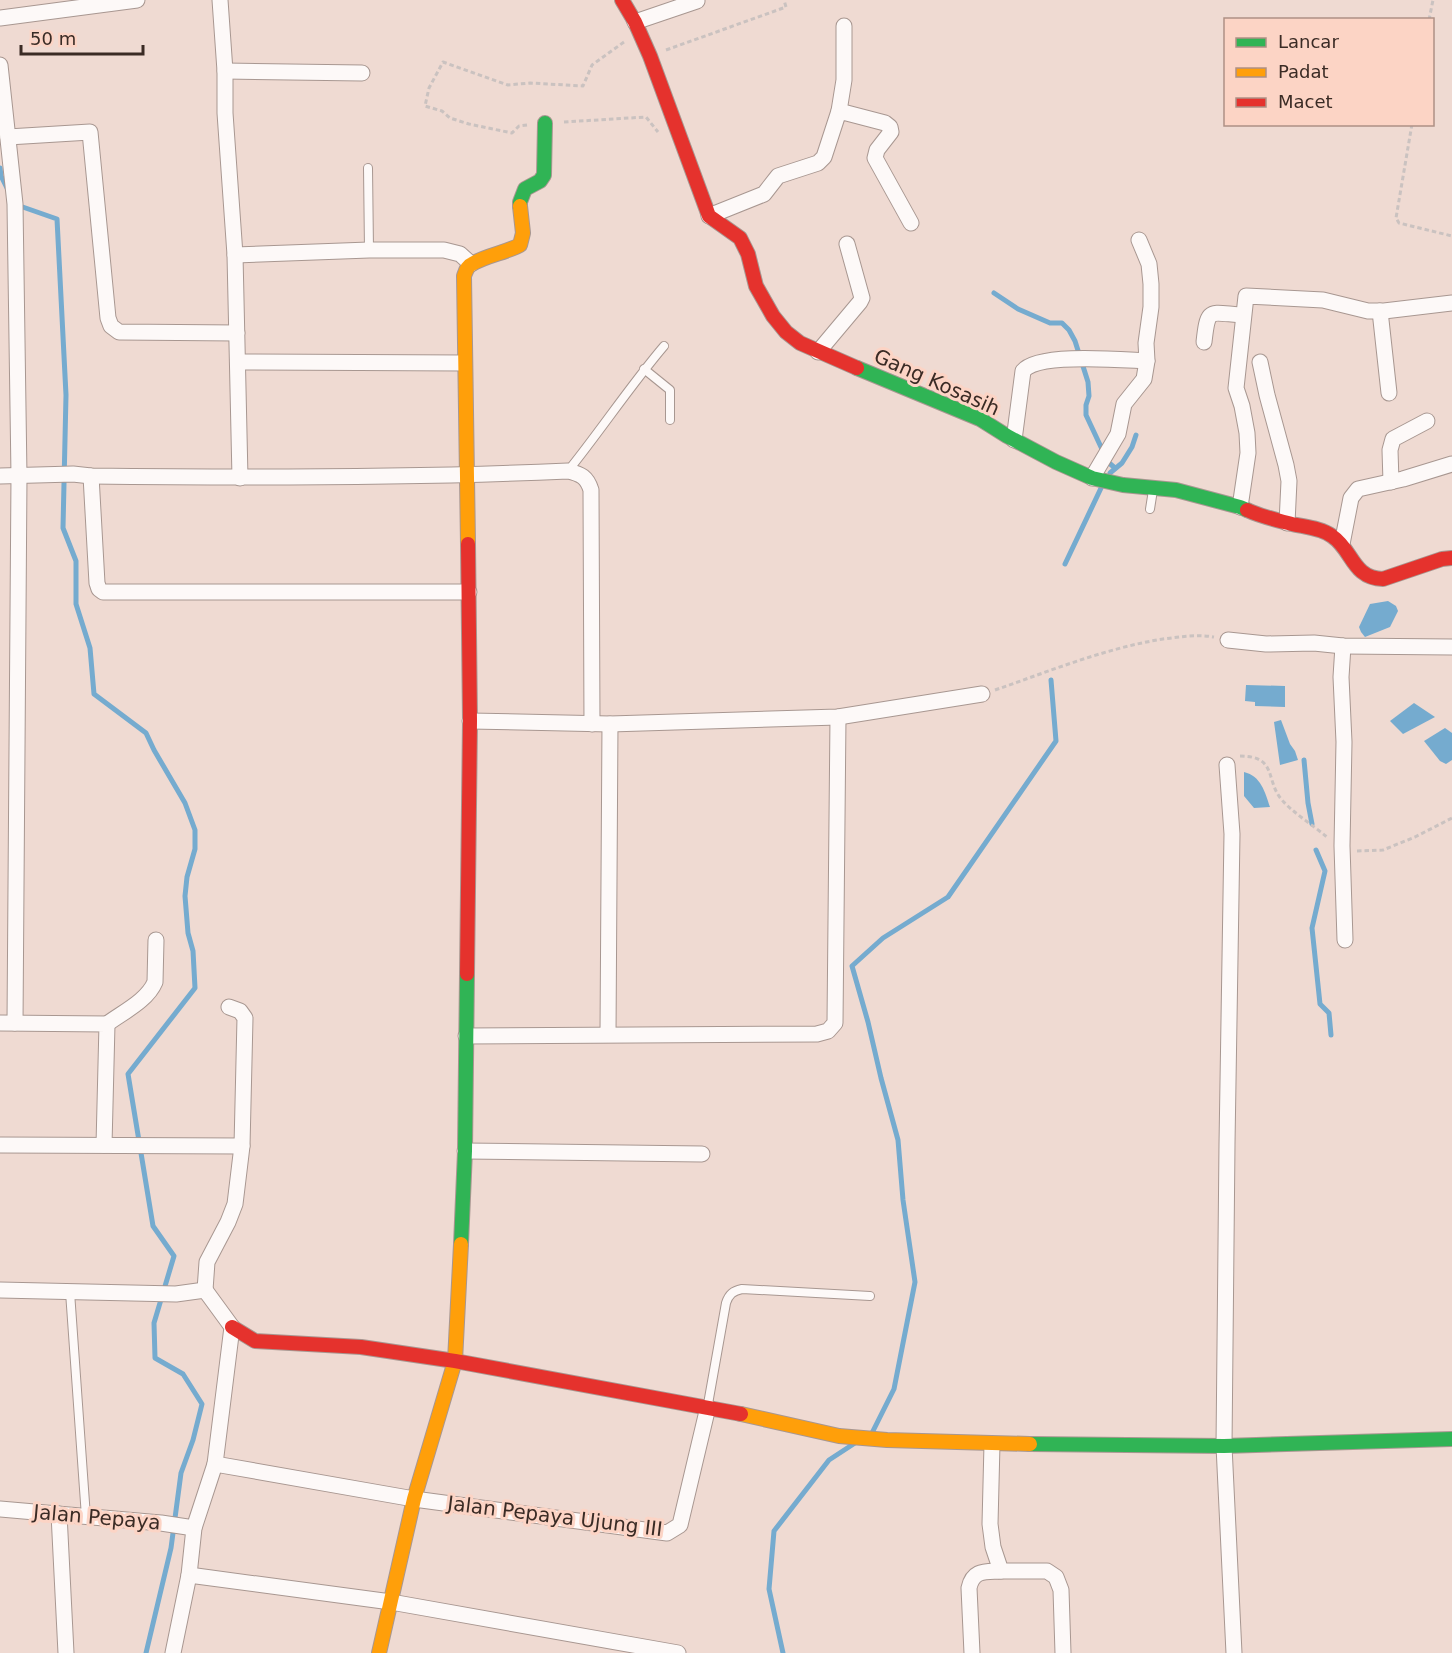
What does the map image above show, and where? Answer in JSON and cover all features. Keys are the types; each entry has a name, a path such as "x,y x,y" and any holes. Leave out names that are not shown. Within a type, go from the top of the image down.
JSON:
{"street":[{"path":"0,18 137,0"},
{"path":"220,0 235,255 240,478"},
{"path":"622,0 650,56 709,216 764,194 778,176 818,164 824,157 839,111 844,80 844,26"},
{"path":"637,27 697,1"},
{"path":"0,65 15,204 19,476 7,1023 107,1024 143,999 152,988 155,982 156,940"},
{"path":"225,71 362,73"},
{"path":"839,111 885,123 890,127 891,132 877,150 875,158 911,223"},
{"path":"380,1653 414,1498 455,1361 465,1151 470,721 464,276 471,264 520,245 523,233 520,202 525,189 540,181 544,174 545,123"},
{"path":"8,137 90,132 108,318 114,330 118,332 237,333"},
{"name":"Gang Kosasih","path":"709,216 740,238 748,254 756,286 773,316 786,332 800,343 980,419 1056,462 1123,485 1176,490 1322,531 1332,535 1342,544 1352,561 1366,575 1375,579 1383,579 1442,559 1452,558"},
{"path":"1094,475 1118,434 1124,404 1144,379 1147,361 1146,343 1152,307 1149,264 1139,240"},
{"path":"818,352 862,298 847,244"},
{"path":"235,255 444,250 460,254 471,264"},
{"path":"1240,507 1248,453 1247,433 1236,388 1246,296 1323,300 1363,310 1380,311 1452,303"},
{"path":"1380,311 1389,393"},
{"path":"1204,342 1209,315 1214,313 1243,315"},
{"path":"1014,440 1023,371 1028,366 1049,361 1081,358 1147,361"},
{"path":"238,362 464,363"},
{"path":"1260,362 1289,482 1287,523"},
{"path":"1391,482 1390,450 1393,439 1428,421"},
{"path":"1342,544 1351,498 1358,489 1452,464"},
{"path":"0,477 73,474 240,478 467,476 568,471 584,476 591,490 592,724"},
{"path":"91,476 97,583 99,589 104,592 469,592"},
{"path":"1228,640 1266,644 1452,647"},
{"path":"1343,646 1341,677 1344,742 1342,846 1345,940"},
{"path":"470,721 610,724 838,717 981,694"},
{"path":"466,1036 817,1034 828,1031 835,1023 838,717"},
{"path":"608,1034 610,724"},
{"path":"1227,765 1232,834 1224,1446 1234,1653"},
{"path":"229,1007 240,1011 244,1018 242,1146 235,1204 207,1262 205,1290 232,1327 248,1338 263,1342 361,1347 422,1358 455,1361 708,1407 839,1436 992,1444 1224,1446 1452,1439"},
{"path":"104,1145 107,1024"},
{"path":"0,1145 242,1146"},
{"path":"465,1151 702,1154"},
{"path":"0,1290 176,1294 205,1290"},
{"path":"173,1653 189,1575 188,1526 215,1464 232,1327"},
{"name":"Jalan Pepaya Ujung III","path":"215,1464 414,1498 667,1533 680,1525 708,1407"},
{"path":"992,1444 990,1524 993,1547 1001,1571"},
{"name":"Jalan Pepaya","path":"0,1509 188,1526"},
{"path":"59,1514 66,1653"},
{"path":"972,1653 970,1581 978,1573 1001,1571 1047,1571 1056,1577 1061,1590 1063,1653"},
{"path":"189,1575 391,1602 678,1653"}],"lane":[{"path":"368,168 369,250"},
{"path":"568,471 598,434 644,369 664,346"},
{"path":"644,369 670,390 670,420"},
{"path":"1150,509 1154,487"},
{"path":"708,1407 726,1303 734,1291 742,1289 870,1296"},
{"path":"70,1292 86,1517"}],"path":[{"path":"650,56 786,7 784,0"},
{"path":"1429,18 1432,0"},
{"path":"637,27 592,65 582,86 530,83 508,85 443,62 429,87 426,106 442,111 450,118 469,124 512,133 519,126 646,117 662,138 680,134"},
{"path":"1412,126 1396,218 1399,223 1452,236"},
{"path":"981,694 1147,642 1203,635 1228,640"}],"water":[{"path":"1388,601 1396,606 1398,611 1390,627 1365,637 1359,627 1370,604"},
{"path":"1246,685 1285,686 1285,707 1255,706 1255,702 1245,701"},
{"path":"1414,703 1435,717 1403,734 1390,721"},
{"path":"1281,720 1298,760 1280,765 1274,722"},
{"path":"1445,728 1452,733 1452,760 1446,764 1440,761 1424,741"},
{"path":"1244,772 1258,781 1270,807 1254,808 1244,796"}],"waterway":[{"path":"0,168 8,190"},
{"path":"17,205 57,219 66,395 63,528 76,561 76,604 90,648 94,694 146,733 185,803 195,830 195,849 187,877 185,896 188,933 193,951 195,988 128,1074 153,1226 174,1256 154,1323 155,1358 183,1374 202,1404 193,1440 181,1473 171,1548 146,1653"},
{"path":"994,293 1018,309 1050,323 1062,323 1069,330 1075,341 1088,382 1089,396 1086,415 1108,462 1115,468"},
{"path":"1110,473 1122,463 1136,435"},
{"path":"1065,564 1102,486"},
{"path":"870,1434 894,1389 915,1282 903,1200 898,1140 852,966 883,938 948,897 1056,741 1051,680"},
{"path":"1304,760 1312,824"},
{"path":"1316,850 1325,871 1312,928 1320,1004 1329,1013 1331,1035"},
{"path":"783,1653 769,1589 774,1531 829,1460 855,1443"}],"traffic: fast":[{"path":"520,206 525,189 540,181 544,175 545,123"},
{"path":"857,368 980,419 1056,462 1092,478 1123,485 1176,490 1247,510"},
{"path":"461,1244 465,1151 467,974"},
{"path":"1030,1444 1224,1446 1452,1439"}],"traffic: slow":[{"path":"468,544 464,276 470,265 520,245 523,233 520,206"},
{"path":"379,1653 414,1499 455,1361 461,1244"},
{"path":"741,1414 839,1436 887,1440 1030,1444"}],"traffic: jam":[{"path":"622,0 650,56 709,216 740,238 748,254 756,286 773,316 786,332 800,343 857,368"},
{"path":"1247,510 1258,515 1328,533 1339,542 1359,569 1373,577 1383,579 1442,559 1452,558"},
{"path":"467,974 470,721 468,544"},
{"path":"232,1327 255,1341 361,1347 455,1361 741,1414"}]}
